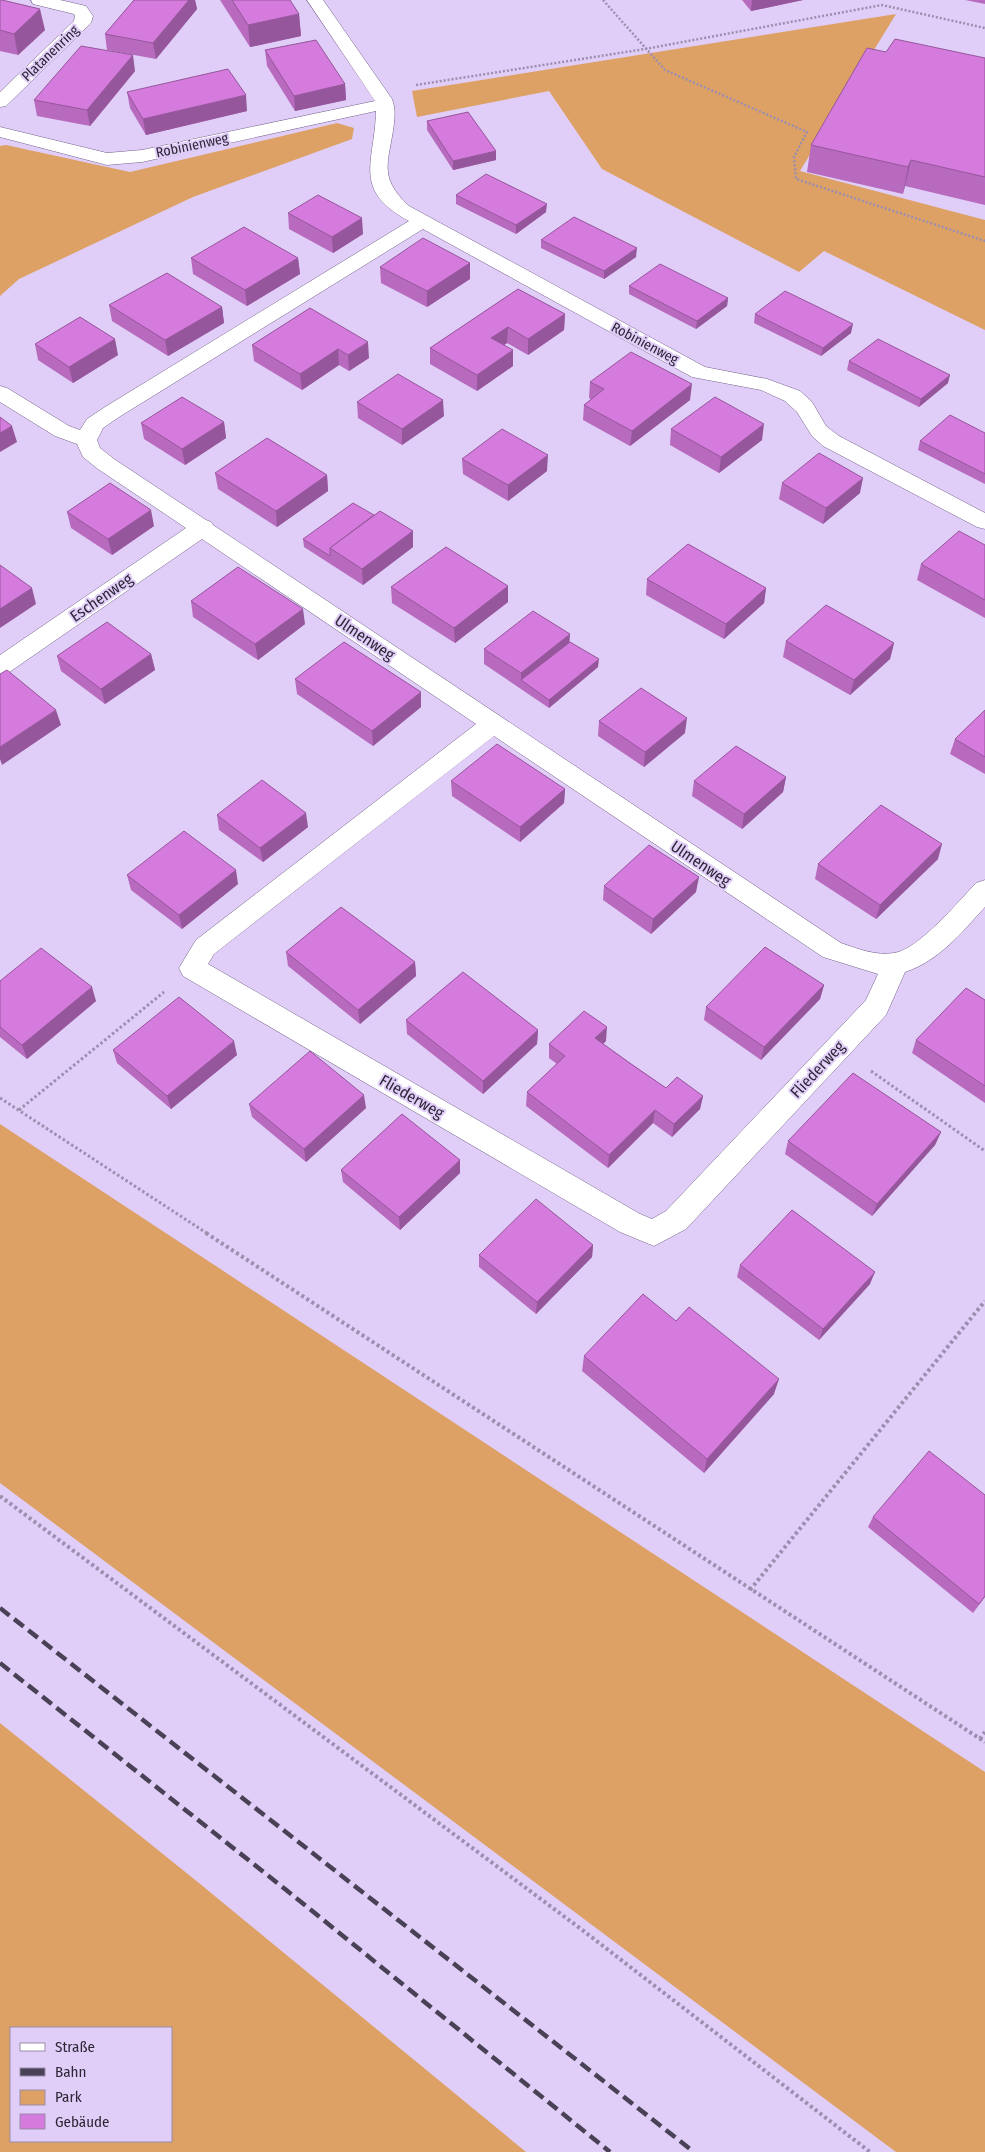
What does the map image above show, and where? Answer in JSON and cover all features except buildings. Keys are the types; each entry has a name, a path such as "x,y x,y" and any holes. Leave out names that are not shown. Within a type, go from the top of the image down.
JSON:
{"street":[{"name":"Platanenring","path":"0,102 82,22 84,16 80,10 39,0"},
{"path":"315,0 381,98"},
{"name":"Robinienweg","path":"0,132 108,159 142,156 381,98 385,121 377,173 382,189 388,199 421,222 699,372 748,381 787,393 802,404 819,431 831,441 985,522"},
{"path":"0,393 62,431 86,440 94,424 112,412 421,222"},
{"name":"Ulmenweg","path":"86,440 91,452 106,464 203,527 493,724 832,950 862,961 895,964 920,954 985,890"},
{"name":"Eschenweg","path":"0,667 203,527"},
{"path":"192,968 205,947 493,724"},
{"name":"Fliederweg","path":"192,968 630,1223 654,1233 676,1220 877,1007 895,964"}],"path":[{"path":"603,0 665,70 808,132 794,157 796,179 985,241"},
{"path":"381,98 882,5 985,28"},
{"path":"19,1110 192,968"},
{"path":"838,1047 985,1151"},
{"path":"0,1098 985,1742"},
{"path":"750,1590 985,1301"},
{"path":"0,1496 585,1932 870,2152"},
{"path":"980,1739 985,1732"}],"green space":[{"path":"896,14 800,171 985,220 985,330 824,251 799,272 602,169 549,91 417,117 412,91"},
{"path":"337,123 354,128 352,139 193,197 19,279 0,296 0,146 6,145 130,172"},
{"path":"0,1124 985,1772 985,2152 896,2152 0,1483"},
{"path":"0,1723 199,1883 526,2152 0,2152"}],"railway":[{"path":"0,1608 694,2152"},
{"path":"0,1663 285,1889 610,2152"}]}
